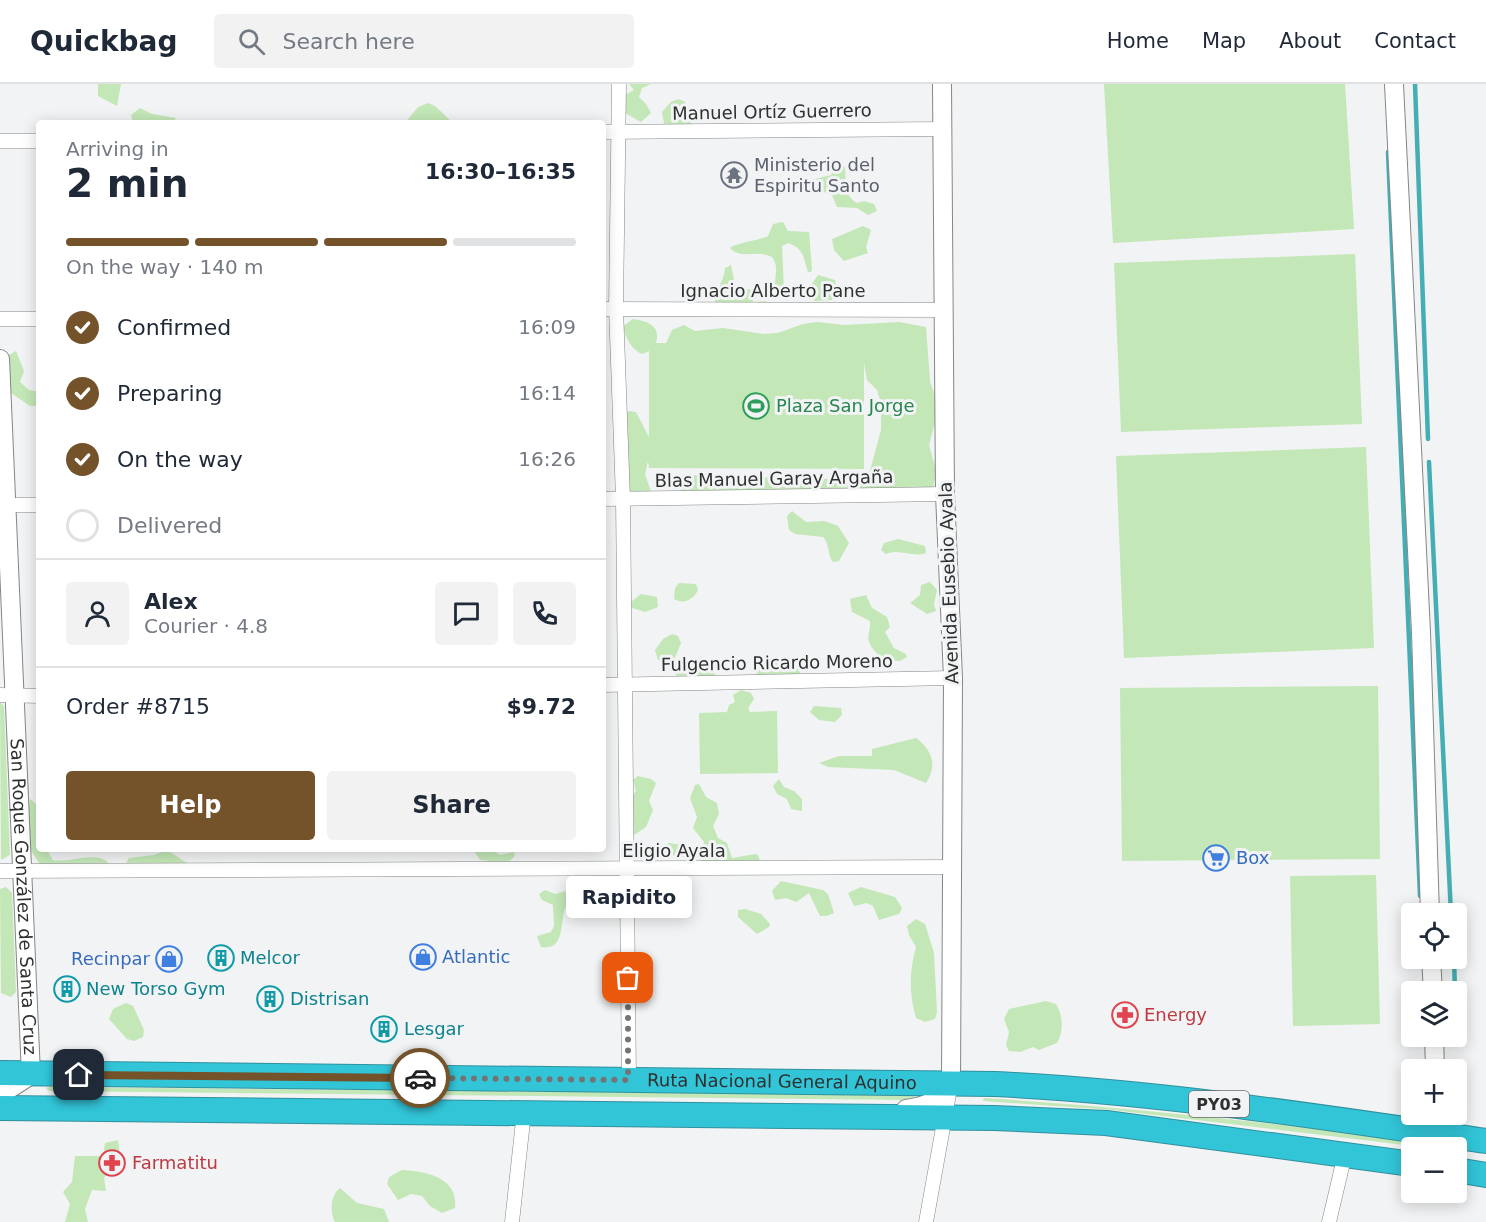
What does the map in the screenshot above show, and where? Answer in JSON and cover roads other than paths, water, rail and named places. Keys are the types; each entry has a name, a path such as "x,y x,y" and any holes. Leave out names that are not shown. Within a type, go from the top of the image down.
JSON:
{"highway":[{"name":"Ruta Nacional General Aquino","path":"0,1073 951,1083 1062,1087 1401,1121"},
{"name":"Ruta Nacional General Aquino","path":"0,1108 994,1118 1106,1123 1401,1162"},
{"name":"Ruta Nacional General Aquino","path":"1433,1125 1486,1141"},
{"path":"1467,1172 1486,1175"}],"street":[{"path":"619,84 620,132 610,309 623,499 628,1080"},
{"name":"Avenida Eusebio Ayala","path":"942,84 945,494 953,678 951,1083"},
{"path":"1394,84 1421,632 1430,903"},
{"name":"Manuel Ortíz Guerrero","path":"606,132 942,129"},
{"path":"0,141 36,141"},
{"name":"Ignacio Alberto Pane","path":"610,309 943,310"},
{"path":"0,319 36,318"},
{"name":"San Roque González de Santa Cruz","path":"0,359 7,696 22,871 31,1075 0,1095"},
{"name":"Blas Manuel Garay Argaña","path":"606,499 945,494"},
{"path":"3,505 36,505"},
{"name":"Fulgencio Ricardo Moreno","path":"606,685 953,678"},
{"path":"7,696 36,696"},
{"name":"Eligio Ayala","path":"0,871 953,867"},
{"path":"881,1118 900,1110 928,1106 941,1096 951,1083"},
{"path":"926,1222 951,1083"},
{"path":"513,1222 524,1112"},
{"path":"1329,1222 1345,1154"}],"waterway":[{"path":"1415,84 1428,439"},
{"path":"1388,152 1420,896"},
{"path":"1429,462 1450,903"},
{"path":"1454,969 1455,981"}],"place":[{"name":"Ministerio del Espiritu Santo","path":"734,175"},
{"name":"Plaza San Jorge","path":"756,406"},
{"name":"Box","path":"1216,858"},
{"name":"Atlantic","path":"423,957"},
{"name":"Melcor","path":"221,958"},
{"name":"Recinpar","path":"169,959"},
{"name":"Rapidito","path":"628,978"},
{"name":"New Torso Gym","path":"67,989"},
{"name":"Distrisan","path":"270,999"},
{"name":"Energy","path":"1125,1015"},
{"name":"Lesgar","path":"384,1029"},
{"name":"Farmatitu","path":"112,1163"}]}
